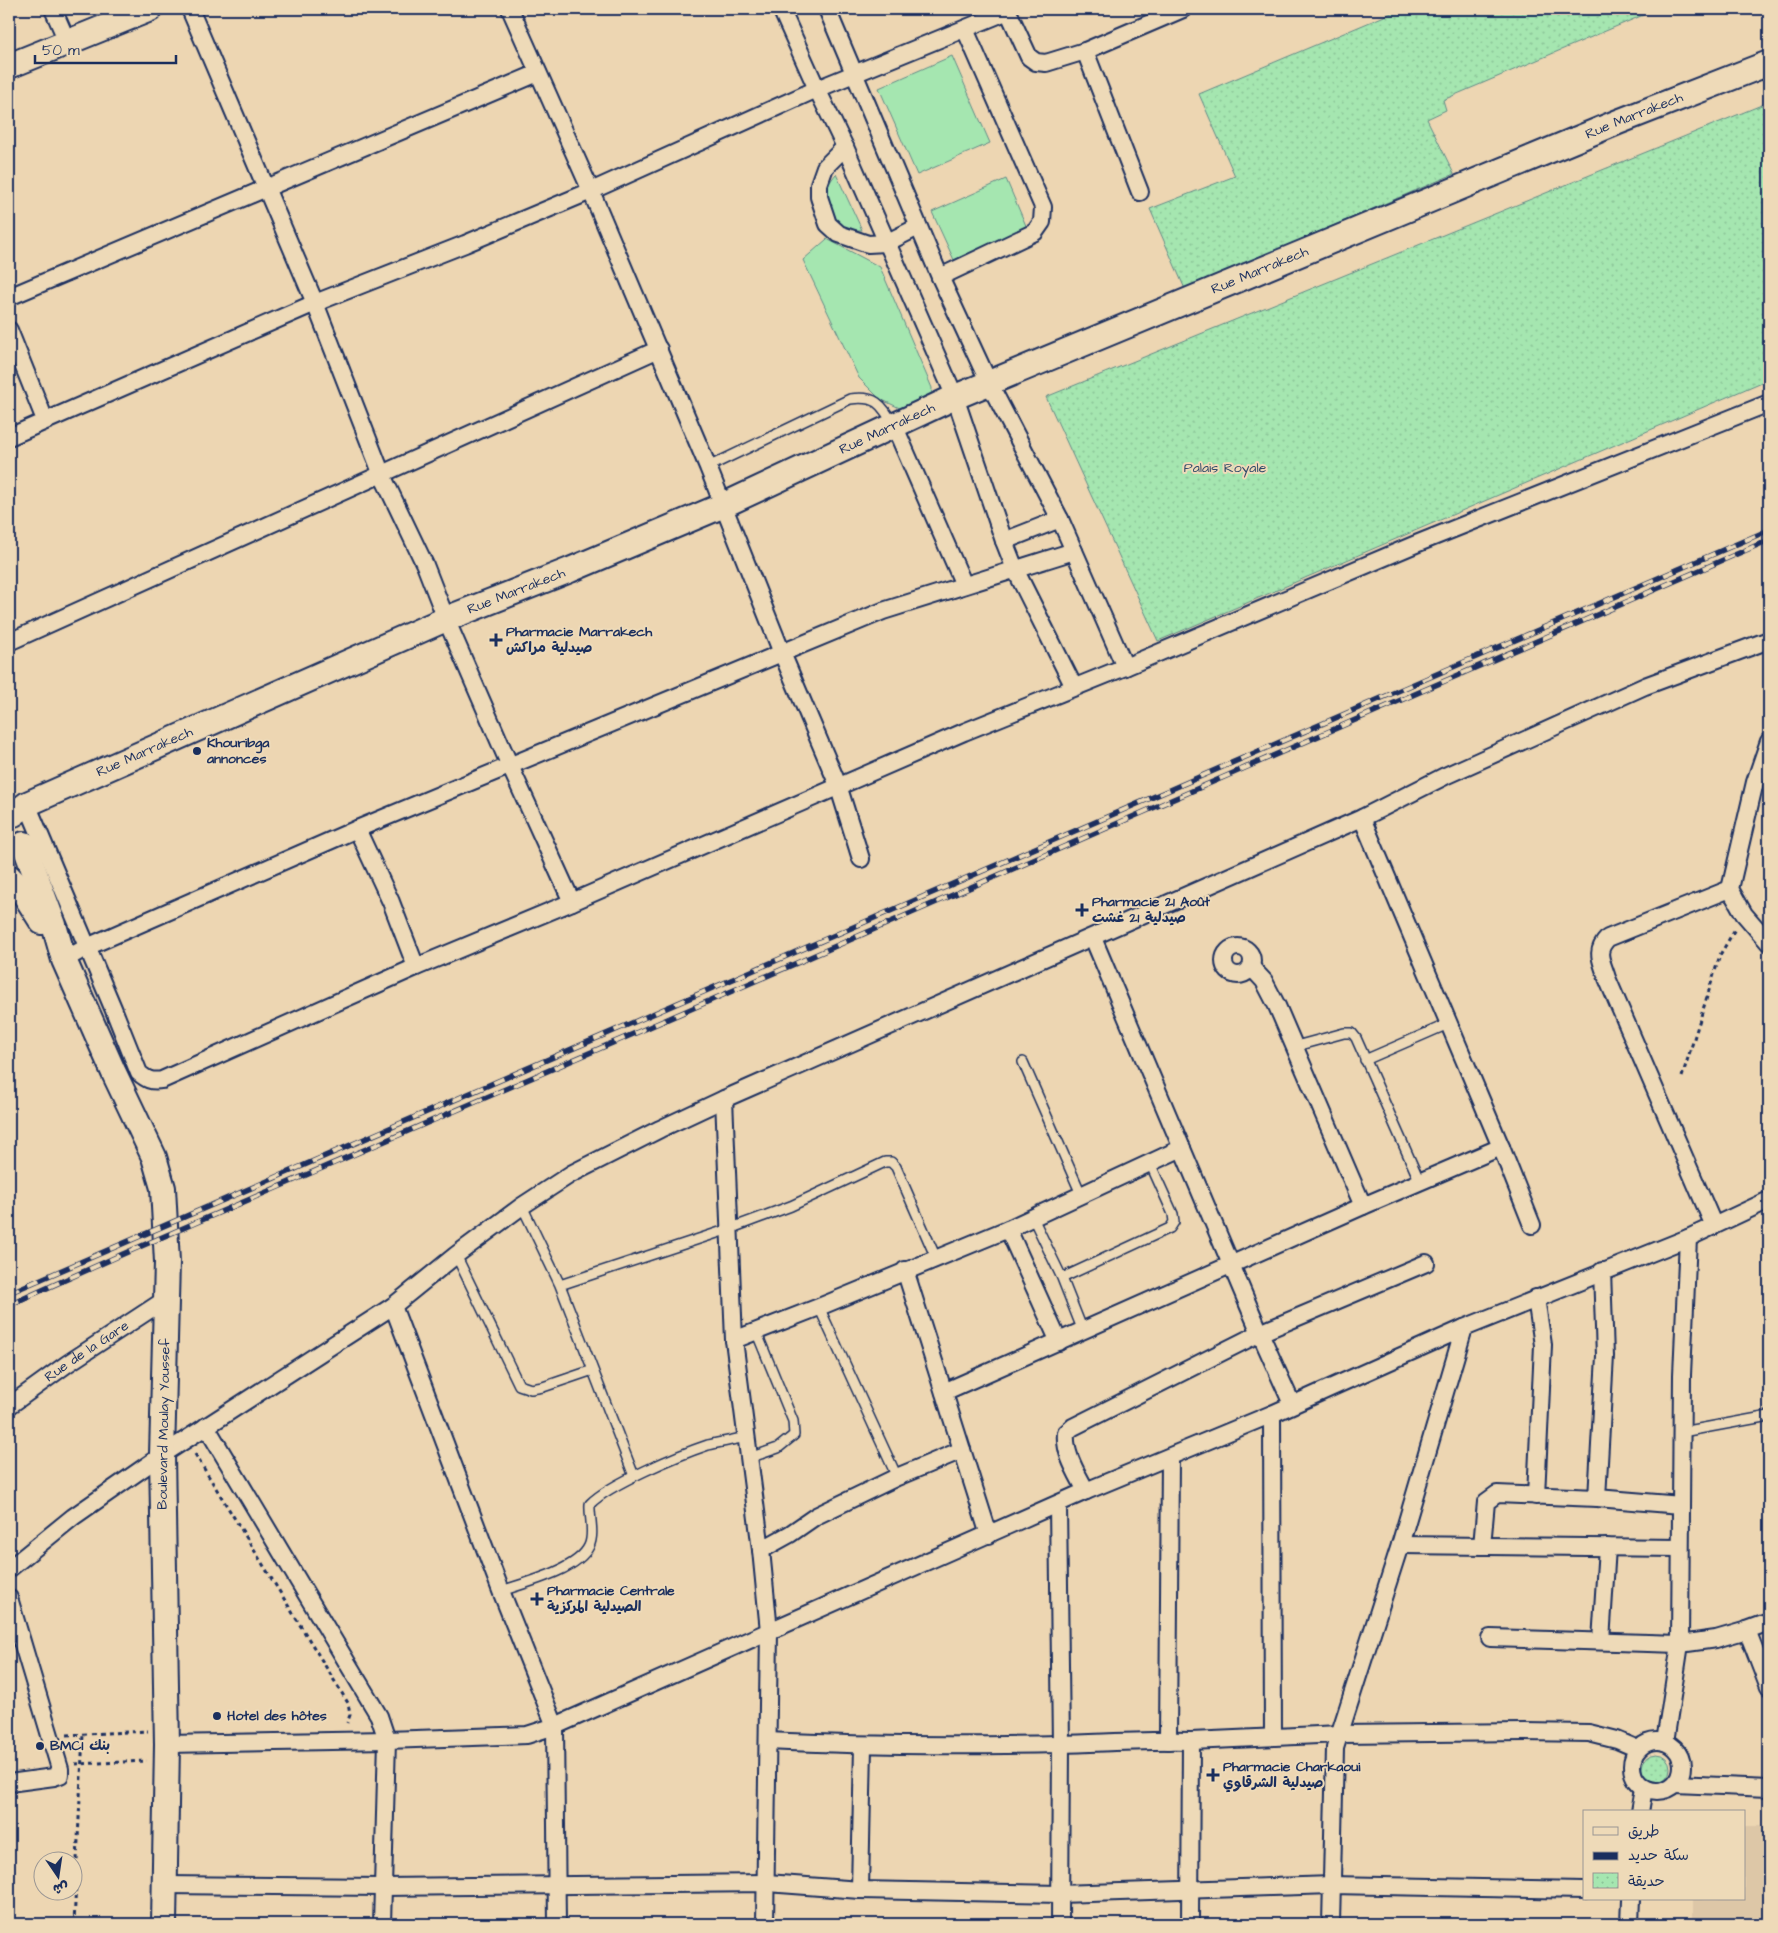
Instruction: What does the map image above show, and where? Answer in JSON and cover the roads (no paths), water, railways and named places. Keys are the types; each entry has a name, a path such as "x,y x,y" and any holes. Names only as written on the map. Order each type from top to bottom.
{"street":[{"path":"53,9 67,41"},
{"path":"9,66 150,9"},
{"path":"190,9 315,303 382,475 425,565 446,619 510,766 572,902"},
{"path":"510,9 591,191 708,466 782,653 838,785 861,860"},
{"path":"781,9 845,147 955,397 1015,569 1074,687"},
{"path":"827,9 940,277 989,383 1060,519 1125,667"},
{"path":"9,437 315,303 465,244 591,191 817,90 1008,10 1029,56 1036,62 1046,63 1085,51 1183,9"},
{"path":"940,277 1035,232 1042,222 1043,207 965,29"},
{"path":"1085,51 1140,192"},
{"name":"Rue Marrakech","path":"16,810 446,619 570,570 724,505 955,397 1618,122 1769,63"},
{"path":"9,297 538,73"},
{"path":"845,147 825,167 820,184 819,197 828,224 839,234 868,244 886,243 918,227"},
{"path":"9,330 45,420"},
{"path":"9,642 659,349"},
{"path":"16,810 87,947 139,1073 147,1080 166,1079 416,967 572,902 838,785 1125,667 1416,544 1769,403"},
{"path":"894,425 964,585"},
{"path":"1004,541 1060,519"},
{"path":"62,953 87,947 358,829 883,611 1074,551"},
{"path":"9,1570 73,1517 162,1455 392,1306 456,1254 522,1206 571,1174 724,1099 1362,818 1445,776 1636,690 1769,640"},
{"path":"1769,741 1762,784 1730,889 1744,914 1769,943"},
{"path":"16,810 25,830 16,852 54,925 62,953"},
{"path":"1362,818 1532,1225"},
{"path":"358,829 416,967"},
{"path":"9,877 23,892 62,953"},
{"path":"1714,1226 1607,978 1600,946 1608,938 1730,889"},
{"path":"1093,938 1260,1333 1292,1404"},
{"name":"Boulevard Moulay Youssef","path":"62,953 114,1073 154,1157 163,1188 167,1262 162,1455 166,1737 164,1924"},
{"path":"1251,967 1264,981 1296,1046 1363,1206"},
{"path":"724,1099 734,1340 761,1550 769,1631 765,1924"},
{"path":"944,1392 1363,1206 1501,1147"},
{"path":"734,1340 1008,1229 1182,1148"},
{"path":"166,1737 387,1740 527,1735 555,1726 1086,1491 1170,1458 1464,1328 1688,1238 1769,1200"},
{"path":"1008,1229 1059,1342"},
{"path":"1665,1742 1680,1644 1682,1432 1688,1238"},
{"path":"1086,1491 1068,1454 1066,1433 1073,1427 1260,1333 1426,1263"},
{"path":"905,1270 989,1535"},
{"path":"1597,1498 1605,1356 1602,1272"},
{"path":"1536,1298 1543,1345 1536,1496"},
{"name":"Rue de la Gare","path":"9,1406 66,1364 166,1299"},
{"path":"392,1306 555,1726 557,1924"},
{"path":"1331,1924 1333,1766 1335,1748 1400,1545 1464,1328"},
{"path":"1272,1414 1273,1737"},
{"path":"206,1426 379,1716 387,1740 382,1924"},
{"path":"761,1550 790,1534 816,1516 897,1477 962,1450"},
{"path":"1168,1741 1170,1458"},
{"path":"1482,1546 1486,1502 1497,1494 1597,1498 1681,1505"},
{"path":"1058,1505 1061,1744 1060,1924"},
{"path":"1400,1545 1680,1548"},
{"path":"1601,1641 1607,1547"},
{"path":"9,1598 60,1764 60,1775 9,1783"},
{"path":"1490,1638 1680,1644 1716,1638 1769,1622"},
{"path":"1747,1630 1768,1683"},
{"path":"768,1741 863,1746 1061,1744 1190,1742 1340,1734 1524,1732 1589,1733 1617,1740 1638,1748"},
{"path":"1655,1740 1665,1742 1676,1748 1682,1760 1682,1773 1675,1784 1666,1790 1655,1791 1644,1788 1636,1780 1632,1769 1633,1758 1638,1748 1646,1743 1655,1740"},
{"path":"1190,1742 1190,1924"},
{"path":"860,1890 863,1746"},
{"path":"1675,1784 1769,1788"},
{"path":"1640,1810 1644,1788"},
{"path":"165,1885 383,1887 767,1883 860,1890 1060,1894 1332,1885 1583,1890"},
{"path":"1630,1900 1630,1924"}],"lane":[{"path":"708,466 850,399 862,397 873,399 883,407 894,425"},
{"path":"1365,1060 1448,1024"},
{"path":"1296,1046 1344,1033 1352,1033 1356,1038 1420,1182"},
{"path":"1023,1062 1081,1194"},
{"path":"560,1285 729,1229 791,1206 885,1162 891,1162 896,1167 936,1258"},
{"path":"1062,1278 1170,1228 1174,1222 1173,1214 1150,1163"},
{"path":"522,1206 560,1285 634,1476"},
{"path":"1032,1218 1062,1278 1084,1331"},
{"path":"456,1254 519,1385 531,1389 543,1387 593,1370"},
{"path":"819,1307 897,1477"},
{"path":"749,1458 778,1448 790,1440 794,1434 793,1421 756,1331"},
{"path":"1682,1432 1769,1416"},
{"path":"501,1591 556,1573 582,1555 589,1546 591,1537 590,1504 597,1496 634,1476 708,1445 746,1437"}],"railway":[{"path":"9,1293 1769,530"},
{"path":"9,1305 1769,540"}],"place":[{"name":"Pharmacie Marrakech صيدلية مراكش","path":"496,640"},
{"name":"Khouribga annonces","path":"197,751"},
{"name":"Pharmacie 21 Août صيدلية 21 غشت","path":"1082,910"},
{"name":"Pharmacie Centrale الصيدلية المركزية","path":"537,1599"},
{"name":"Hotel des hôtes","path":"217,1716"},
{"name":"BMCI بنك","path":"40,1746"},
{"name":"Pharmacie Charkaoui صيدلية الشرقاوي","path":"1213,1775"}],"park label":[{"name":"Palais Royale","path":"1225,468"}]}
